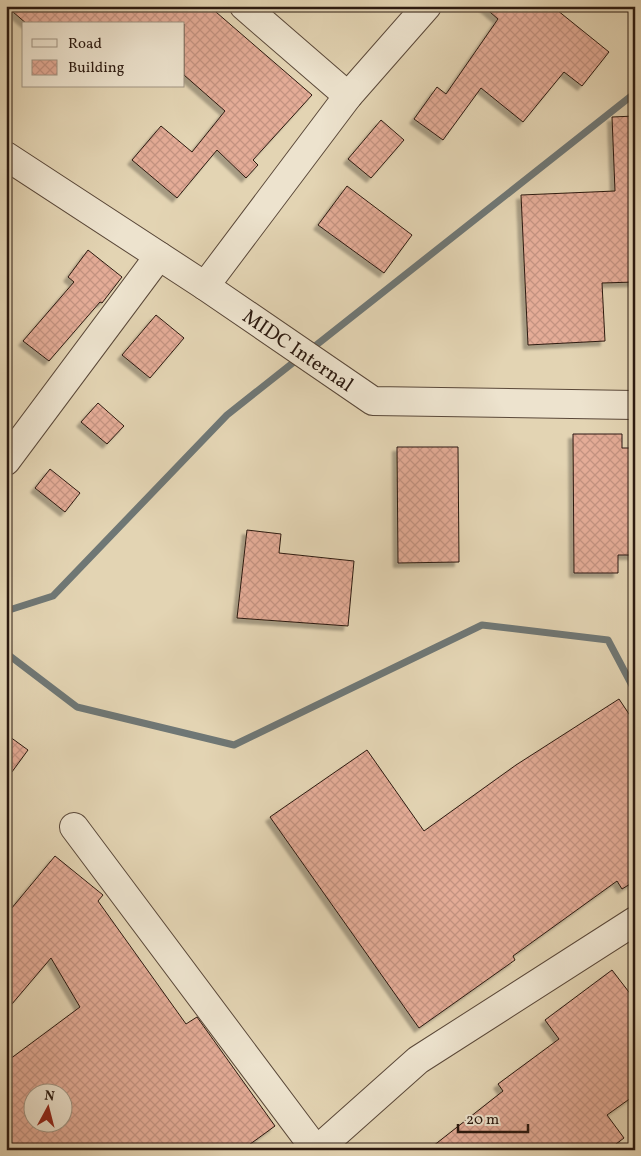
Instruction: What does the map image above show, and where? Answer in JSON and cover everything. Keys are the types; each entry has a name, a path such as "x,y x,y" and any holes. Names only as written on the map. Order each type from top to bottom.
{"street":[{"path":"244,6 348,96"},
{"path":"205,286 348,96 427,6"},
{"name":"MIDC Internal","path":"6,156 205,286 373,401 635,406"},
{"path":"6,461 159,256"},
{"path":"74,827 317,1150 418,1060 635,921"}],"building":[{"path":"6,6 209,6 312,95 253,160 258,165 246,178 217,150 177,198 132,160 161,126 192,152 225,111 185,76 185,22 25,22"},
{"path":"483,6 552,6 609,52 582,86 564,72 523,122 481,88 443,140 414,119 437,87 446,94 498,19"},
{"path":"635,116 635,282 602,283 605,341 528,345 521,195 615,191 612,117"},
{"path":"381,120 404,140 371,178 348,159"},
{"path":"347,186 412,235 384,273 318,225"},
{"path":"88,250 122,277 102,303 100,302 49,361 23,341 74,282 68,277"},
{"path":"156,315 184,338 150,378 122,355"},
{"path":"98,403 124,426 107,444 81,422"},
{"path":"573,434 622,434 622,448 635,448 635,555 618,555 618,573 574,573"},
{"path":"397,447 458,447 459,562 398,563"},
{"path":"50,469 80,493 65,512 35,488"},
{"path":"247,530 281,534 279,553 354,561 348,626 237,618"},
{"path":"619,699 635,723 635,881 622,889 617,881 513,956 515,960 419,1028 270,817 367,750 424,831 516,765"},
{"path":"6,734 28,750 6,780"},
{"path":"55,856 103,895 98,901 186,1024 197,1017 275,1126 242,1150 6,1150 6,1062 80,1007 51,958 6,1011 6,915"},
{"path":"612,970 635,1000 635,1095 607,1115 624,1138 608,1150 428,1150 503,1091 498,1084 559,1039 545,1020"}],"waterway":[{"path":"310,350 635,93"},
{"path":"6,611 53,596 227,415 299,358"},
{"path":"6,653 77,707 234,745 482,625 608,640 635,691"}]}
